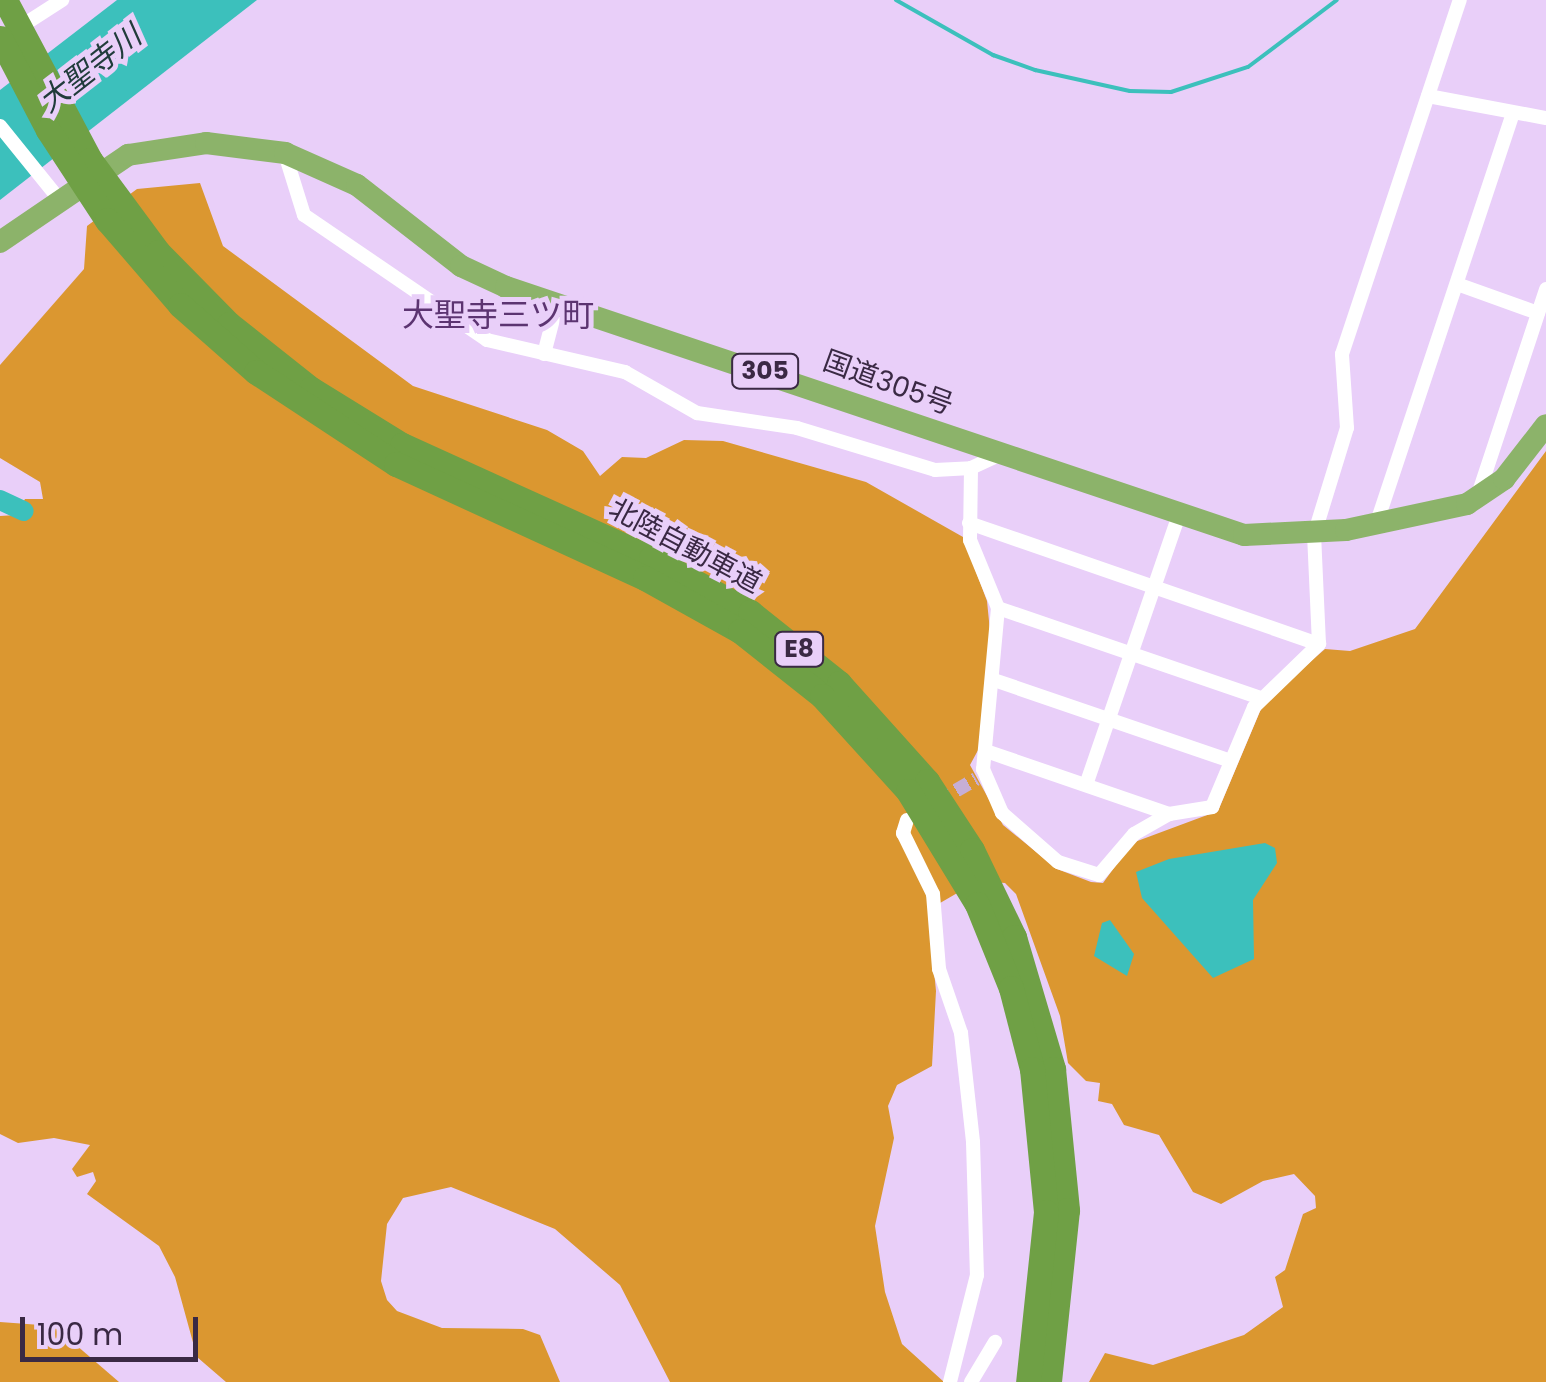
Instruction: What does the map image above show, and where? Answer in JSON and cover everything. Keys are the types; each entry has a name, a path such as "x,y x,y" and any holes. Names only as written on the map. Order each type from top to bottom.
{"highway":[{"name":"北陸自動車道","path":"5,0 52,98 115,214 192,289 312,389 402,445 651,558 750,612 838,683 927,781 972,850 1014,937 1053,1069 1067,1210 1048,1382"},
{"name":"北陸自動車道","path":"0,38 40,117 192,316 301,406 396,464 645,578 725,622 822,696 908,790 977,904 1011,988 1032,1070 1046,1212 1028,1382"},
{"name":"国道305号","path":"0,242 56,194 128,156 206,143 285,153 357,185 472,272 1229,533 1314,534 1446,511 1477,498 1504,479 1546,425"}],"street":[{"path":"0,48 30,8 62,0"},
{"path":"1319,644 1314,534 1347,428 1344,346 1460,0"},
{"path":"1428,96 1546,118"},
{"path":"1376,524 1513,114"},
{"path":"0,126 56,194"},
{"path":"285,153 304,215 336,241 487,340 624,372 707,416 796,428 935,470 971,468 999,455"},
{"path":"1457,284 1538,313"},
{"path":"1477,498 1546,290"},
{"path":"544,354 557,304"},
{"path":"971,468 969,524 998,608 994,680 981,777 1002,813 1058,862 1091,874 1107,866 1121,842 1170,814 1212,808 1260,698 1319,644"},
{"path":"1087,782 1178,516"},
{"path":"969,524 1319,644"},
{"path":"998,608 1260,698"},
{"path":"994,680 1230,760"},
{"path":"986,751 1087,782 1170,814"},
{"path":"906,820 902,830 933,894 939,969 961,1033 972,1128 977,1275 950,1382"},
{"path":"971,1382 995,1342"}],"shaded area":[{"path":"200,183 223,246 413,386 547,430 583,451 600,476 622,457 646,458 684,440 723,441 866,482 963,537 987,601 992,651 983,741 970,765 1003,825 1057,869 1091,882 1103,883 1132,843 1218,811 1264,702 1325,649 1350,651 1415,629 1546,451 1546,1382 1089,1382 1105,1353 1153,1365 1244,1335 1283,1307 1275,1277 1285,1270 1303,1214 1316,1208 1315,1196 1294,1174 1263,1181 1221,1204 1193,1192 1159,1135 1124,1125 1112,1104 1098,1101 1100,1083 1086,1081 1068,1063 1060,1016 1016,894 1005,883 978,881 928,910 936,991 932,1066 897,1085 888,1106 894,1138 875,1226 885,1292 902,1344 944,1382 670,1382 620,1285 555,1229 451,1187 403,1198 387,1224 381,1281 387,1300 397,1311 442,1328 523,1329 540,1335 560,1382 226,1382 197,1357 175,1277 159,1246 87,1194 96,1181 93,1172 77,1177 72,1169 90,1145 54,1138 18,1143 0,1134 0,516 16,515 25,499 43,499 40,482 0,458 0,365 84,269 87,226 137,189"},
{"path":"0,1322 54,1326 119,1382 0,1382"}],"water":[{"name":"大聖寺川","path":"117,0 257,0 0,200 0,90"},
{"path":"1265,843 1275,848 1277,863 1253,900 1254,959 1213,978 1142,898 1136,872 1169,859"},
{"path":"1110,920 1134,954 1127,976 1094,956 1102,923"}],"waterway":[{"path":"896,0 993,55 1035,70 1130,91 1171,92 1248,67 1337,0"},
{"path":"0,500 24,511"}],"tunnel":[{"path":"938,801 976,779"}],"district":[{"name":"大聖寺三ツ町","path":"498,315"}]}
